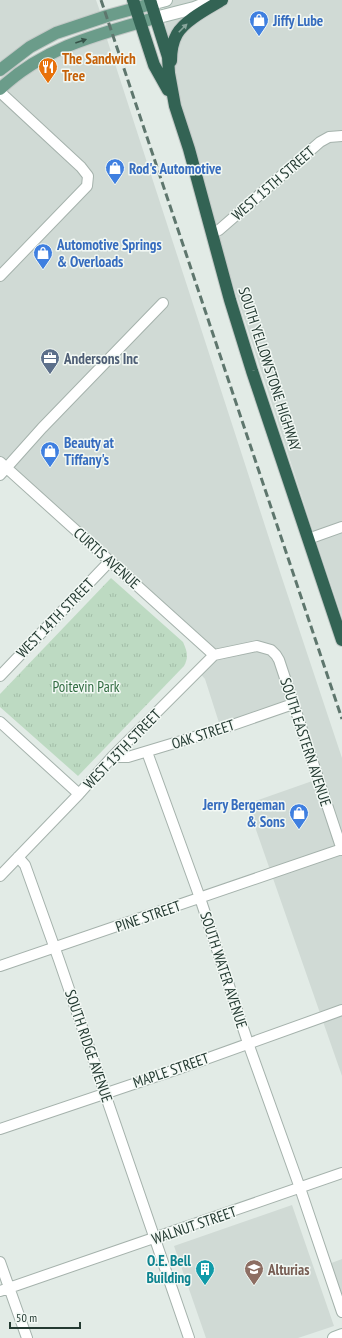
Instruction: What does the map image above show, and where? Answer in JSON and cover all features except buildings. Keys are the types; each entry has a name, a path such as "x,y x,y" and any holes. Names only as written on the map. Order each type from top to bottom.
{"highway":[{"path":"175,106 171,81 171,58 173,45 177,34 186,25 222,0"},
{"name":"SOUTH YELLOWSTONE HIGHWAY","path":"150,2 168,57 169,73 175,106 189,149 211,233 252,371 342,640"},
{"name":"SOUTH YELLOWSTONE HIGHWAY","path":"134,4 154,65 175,106"}],"main road":[{"path":"0,70 33,45 51,35 134,4 166,0"},
{"path":"0,91 12,77 30,64 64,47 140,22 194,8 216,0"},
{"path":"0,82 3,77 24,58 33,45"},
{"path":"334,1338 342,1335"}],"street":[{"path":"0,91 81,167 88,176 87,186 0,276"},
{"name":"WEST 15TH STREET","path":"211,233 219,230 320,142 329,137 339,136"},
{"path":"2,468 163,302"},
{"name":"CURTIS AVENUE","path":"2,468 110,561 214,655"},
{"path":"308,540 342,527"},
{"name":"WEST 14TH STREET","path":"0,676 110,561"},
{"name":"SOUTH EASTERN AVENUE","path":"214,655 257,646 265,648 276,654 342,850"},
{"name":"WEST 13TH STREET","path":"0,876 79,794 112,757 214,655"},
{"name":"OAK STREET","path":"112,757 128,757 146,752 221,729 293,704"},
{"path":"0,722 79,794"},
{"name":"SOUTH WATER AVENUE","path":"146,752 200,898 248,1043 300,1188 342,1312"},
{"name":"PINE STREET","path":"0,966 342,850"},
{"name":"SOUTH RIDGE AVENUE","path":"18,857 25,865 55,948 189,1338"},
{"name":"MAPLE STREET","path":"0,1129 178,1069 342,1010"},
{"name":"WALNUT STREET","path":"4,1290 342,1173"},
{"path":"0,1262 4,1290 27,1338"}],"shaded area":[{"path":"0,0 96,0 102,17 51,35 0,74"},
{"path":"161,0 342,0 342,617 175,106 164,8"},
{"path":"105,33 342,758 342,1076 247,804 318,779 293,705 221,729 205,679 198,671 214,655 0,462 0,78 29,61"},
{"name":"Alturias","path":"292,1205 334,1326 298,1338 206,1338 174,1246"},
{"path":"342,1259 342,1312 326,1265"}],"green space":[{"name":"Poitevin Park","path":"111,578 183,642 187,660 184,666 78,776 0,707 0,694"}],"railway":[{"path":"101,0 342,719"}],"place":[{"name":"Jiffy Lube","path":"259,37"},
{"name":"The Sandwich Tree","path":"48,84"},
{"name":"Rod's Automotive","path":"115,185"},
{"name":"Automotive Springs & Overloads","path":"43,270"},
{"name":"Andersons Inc","path":"50,375"},
{"name":"Beauty at Tiffany's","path":"50,468"},
{"name":"Jerry Bergeman & Sons","path":"299,830"},
{"name":"O.E. Bell Building","path":"205,1286"},
{"name":"Alturias","path":"254,1286"}]}
